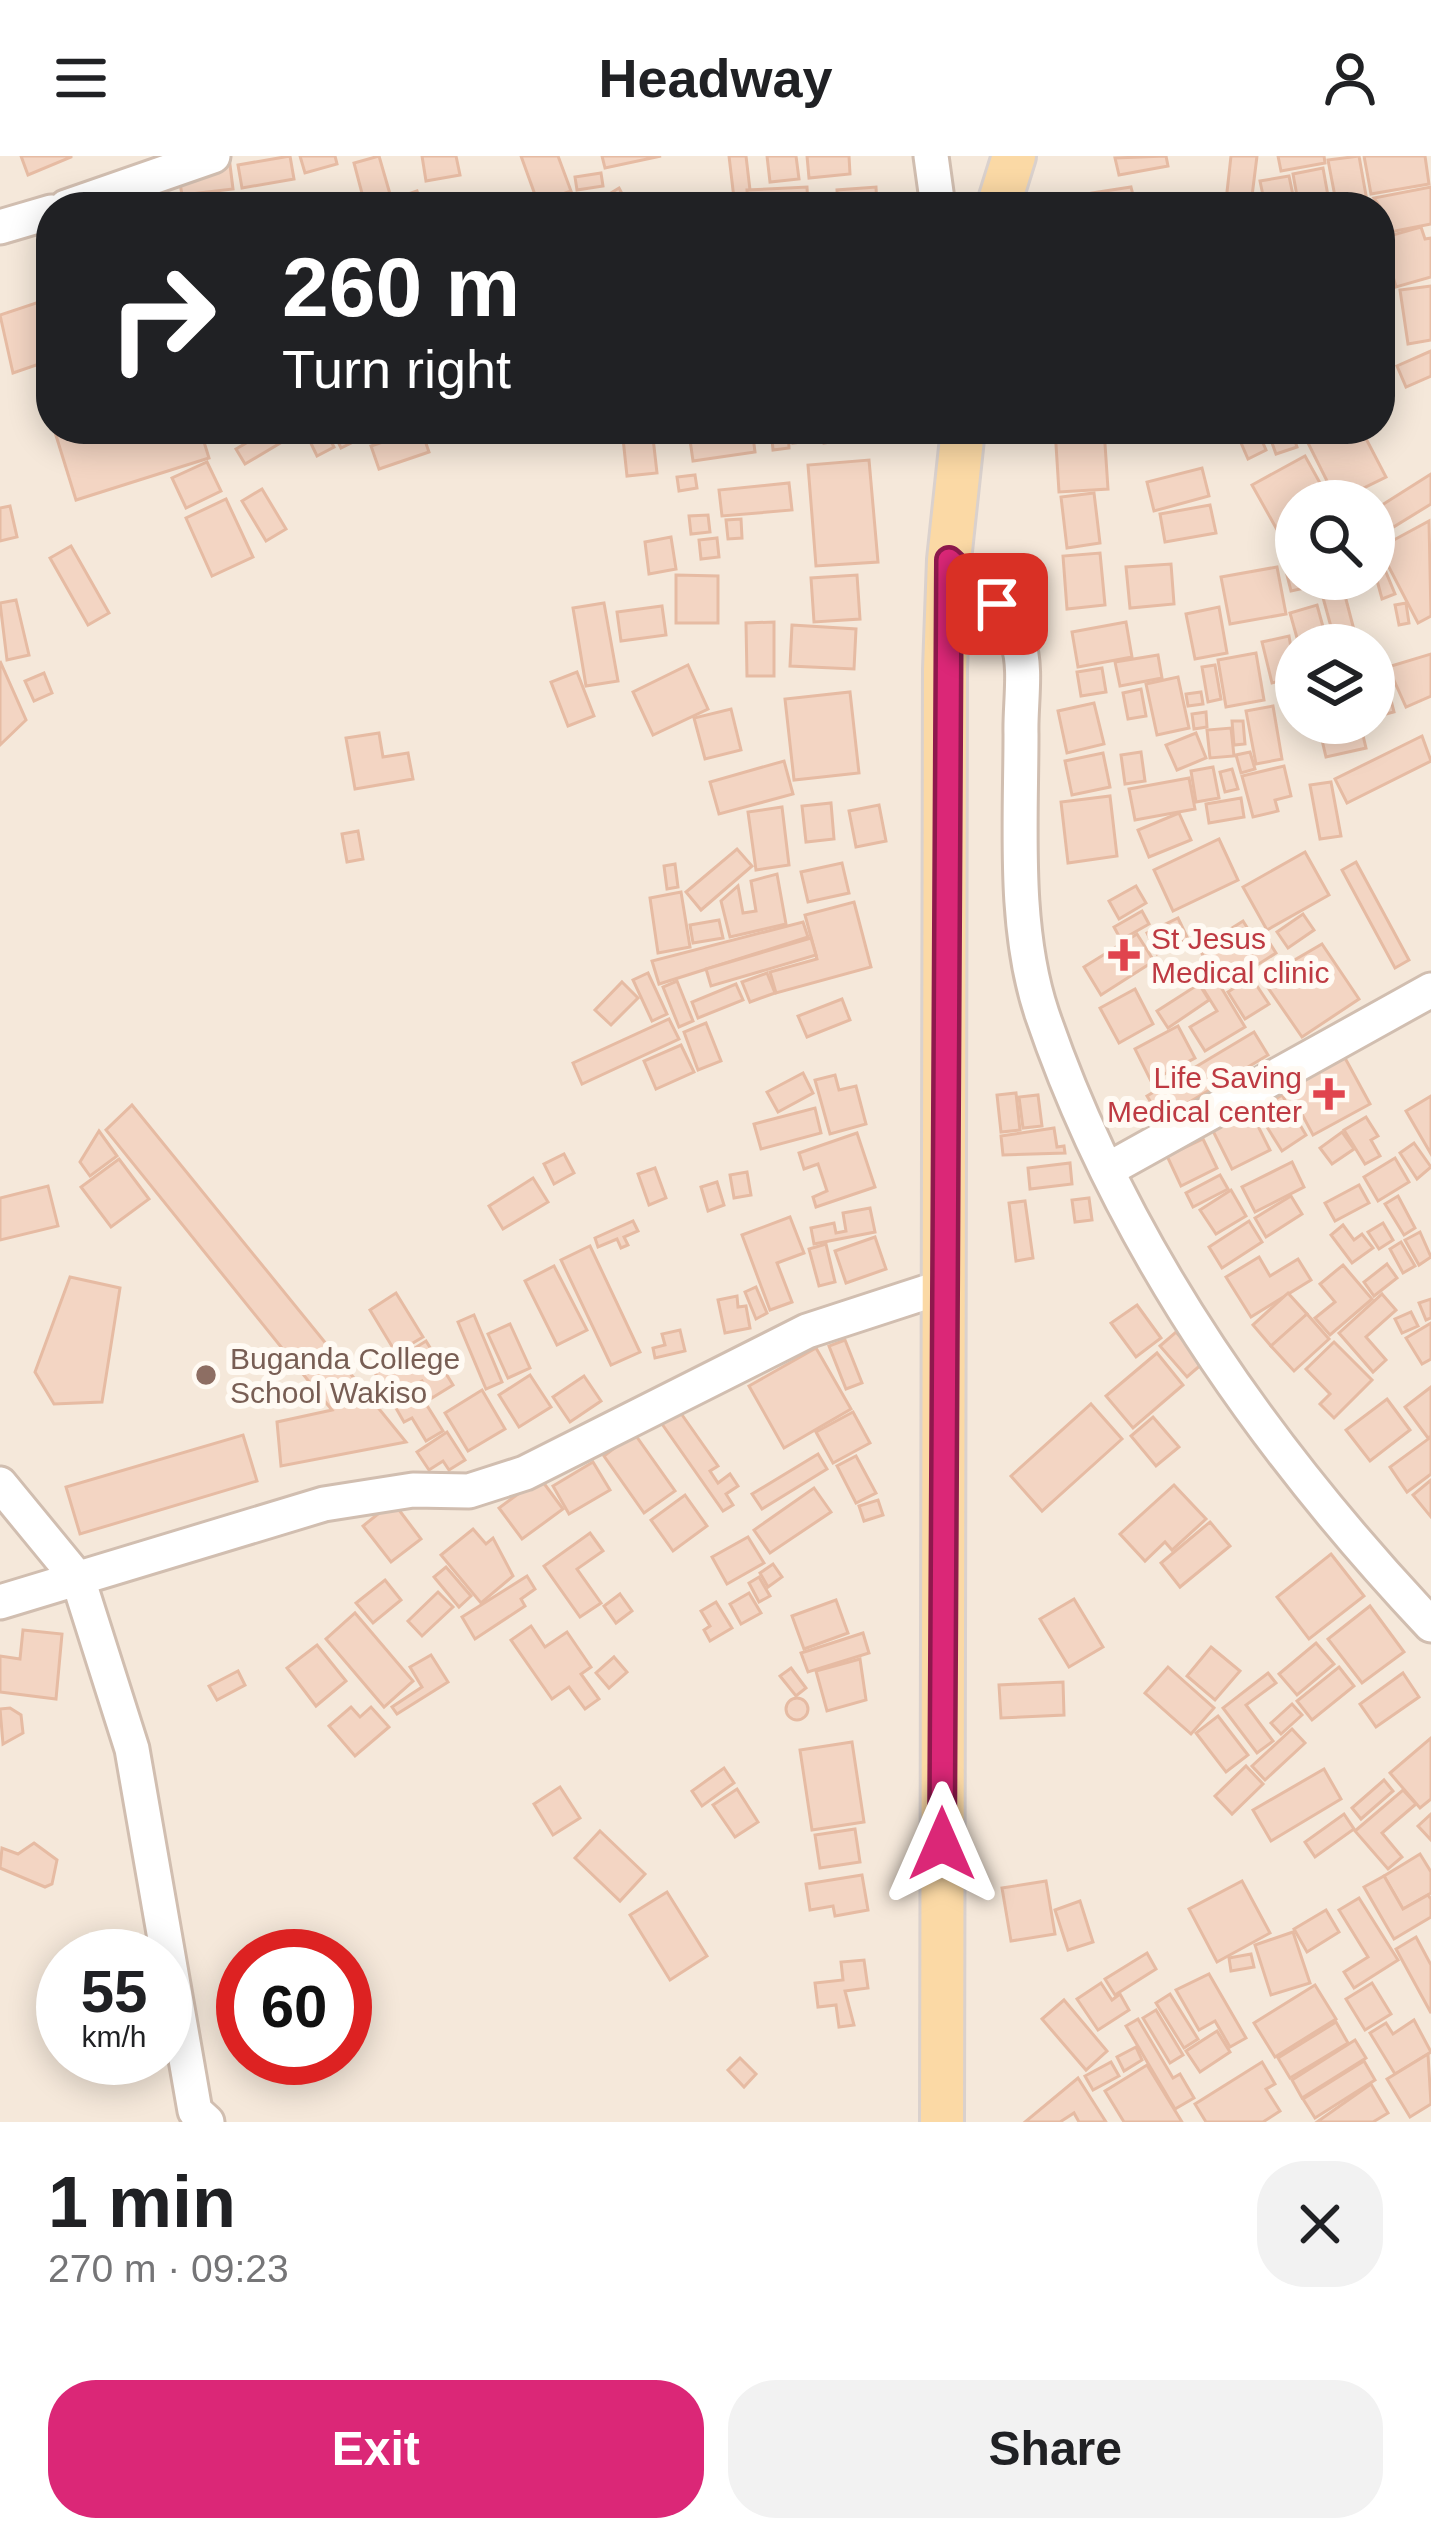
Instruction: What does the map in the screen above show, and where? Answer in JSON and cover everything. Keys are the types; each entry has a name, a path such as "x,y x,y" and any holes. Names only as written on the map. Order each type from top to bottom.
{"main road":[{"path":"1003,192 1014,156"},
{"path":"942,2122 942,1288 949,560 961,444"}],"street":[{"path":"109,192 213,156"},
{"path":"931,156 936,192"},
{"path":"0,227 36,216"},
{"path":"949,560 997,604 1020,647 1022,869 1041,1012 1108,1169 1218,1368 1268,1436 1426,1611"},
{"path":"1108,1169 1431,990"},
{"path":"0,1602 324,1504 413,1490 469,1491 525,1473 807,1331 942,1288"},
{"path":"0,1484 78,1579 132,1749 195,2111 207,2122"}],"shaded area":[{"path":"0,156 1431,156 1431,2122 0,2122"}],"building":[{"path":"21,156 71,156 71,157 28,175"},
{"path":"290,156 294,179 242,188 238,165"},
{"path":"300,156 335,156 337,164 305,173"},
{"path":"379,156 389,192 362,192 354,163"},
{"path":"422,156 456,156 460,175 426,181"},
{"path":"521,156 558,156 571,191 534,192"},
{"path":"602,156 661,156 605,168"},
{"path":"729,156 746,156 750,192 733,192"},
{"path":"767,156 796,156 799,179 770,182"},
{"path":"807,156 849,156 850,174 809,178"},
{"path":"1166,156 1168,166 1119,175 1115,158"},
{"path":"1231,156 1257,156 1252,192 1227,192"},
{"path":"1278,156 1324,156 1325,163 1281,171"},
{"path":"1359,156 1365,192 1334,192 1328,160"},
{"path":"1364,156 1425,156 1429,184 1371,192"},
{"path":"229,157 233,189 182,192 179,177 210,160"},
{"path":"1323,168 1327,192 1296,192 1293,174"},
{"path":"601,173 603,186 577,190 575,177"},
{"path":"1289,176 1292,192 1262,192 1260,181"},
{"path":"807,187 807,192 747,192"},
{"path":"876,187 876,192 837,192"},
{"path":"1431,187 1431,224 1395,231 1395,194"},
{"path":"1421,227 1425,239 1431,238 1431,277 1396,287 1395,234"},
{"path":"1431,286 1431,340 1408,344 1400,290"},
{"path":"36,303 36,365 13,373 0,315"},
{"path":"1431,351 1431,376 1406,387 1397,366"},
{"path":"59,444 205,444 209,458 76,500"},
{"path":"244,444 279,444 245,464 236,449"},
{"path":"311,444 332,444 334,447 317,456"},
{"path":"426,444 429,452 379,469 371,446"},
{"path":"624,444 654,444 657,473 627,476"},
{"path":"691,444 754,444 755,452 693,461"},
{"path":"1056,444 1105,444 1108,489 1059,492"},
{"path":"1242,444 1263,444 1266,450 1248,459"},
{"path":"1272,444 1296,444 1297,447 1276,454"},
{"path":"1308,444 1369,444 1386,477 1326,480"},
{"path":"1305,456 1318,480 1275,480 1275,526 1252,485"},
{"path":"869,460 878,562 816,566 808,465"},
{"path":"207,462 221,491 186,508 172,478"},
{"path":"1202,468 1209,496 1154,511 1147,482"},
{"path":"1431,474 1431,504 1395,526 1395,497"},
{"path":"695,475 697,488 679,491 677,477"},
{"path":"789,483 792,510 722,516 719,490"},
{"path":"262,489 286,529 266,541 242,501"},
{"path":"1094,493 1100,543 1067,548 1061,497"},
{"path":"226,499 253,557 212,576 186,518"},
{"path":"1210,505 1216,533 1165,542 1160,514"},
{"path":"10,506 17,537 0,541 0,508"},
{"path":"708,515 710,532 691,534 689,516"},
{"path":"741,519 742,538 728,539 726,520"},
{"path":"1429,521 1431,616 1418,623 1395,579 1395,539"},
{"path":"671,537 676,569 649,574 645,542"},
{"path":"717,538 719,557 701,559 699,540"},
{"path":"71,546 109,613 88,625 50,558"},
{"path":"1100,553 1105,605 1067,609 1063,556"},
{"path":"1171,564 1174,604 1130,608 1126,567"},
{"path":"1275,567 1275,600 1283,600 1286,614 1230,624 1221,577"},
{"path":"676,575 718,576 718,623 676,623"},
{"path":"857,575 860,619 814,622 811,578"},
{"path":"16,600 29,655 7,660 0,603"},
{"path":"1324,600 1346,600 1352,624 1330,624"},
{"path":"604,603 618,681 586,686 573,608"},
{"path":"1406,603 1409,623 1399,625 1395,605"},
{"path":"1317,605 1322,624 1293,624 1290,613"},
{"path":"662,606 666,635 621,641 617,612"},
{"path":"1219,607 1227,653 1195,659 1186,614"},
{"path":"774,622 774,676 747,676 746,623"},
{"path":"1126,622 1132,657 1078,667 1072,632"},
{"path":"792,625 856,629 854,669 790,666"},
{"path":"1275,639 1275,682 1272,683 1262,642"},
{"path":"1256,653 1264,700 1226,707 1218,660"},
{"path":"1431,654 1431,696 1406,707 1395,683 1395,665"},
{"path":"1158,655 1162,678 1120,686 1115,662"},
{"path":"0,661 26,720 0,745"},
{"path":"688,665 708,709 653,735 633,692"},
{"path":"1215,665 1221,699 1208,702 1202,667"},
{"path":"1102,668 1106,692 1081,696 1077,672"},
{"path":"577,672 594,716 568,726 551,682"},
{"path":"44,673 52,693 34,701 25,681"},
{"path":"1178,677 1189,728 1157,735 1146,684"},
{"path":"1141,689 1146,716 1128,719 1123,693"},
{"path":"850,692 859,773 794,780 785,699"},
{"path":"1201,692 1203,704 1188,706 1186,694"},
{"path":"1094,703 1104,744 1067,753 1058,711"},
{"path":"1273,706 1275,744 1279,744 1282,759 1256,764 1246,711"},
{"path":"731,709 741,750 705,759 694,718"},
{"path":"1206,712 1207,727 1194,729 1192,714"},
{"path":"1232,721 1243,721 1245,744 1234,745"},
{"path":"1231,728 1234,756 1210,758 1207,730"},
{"path":"379,733 383,757 408,753 413,779 355,789 346,738"},
{"path":"1196,733 1206,758 1177,770 1166,745"},
{"path":"1422,736 1431,761 1347,803 1335,779"},
{"path":"1323,744 1365,744 1366,748 1326,757"},
{"path":"1141,752 1145,781 1125,784 1121,755"},
{"path":"1250,752 1255,769 1241,773 1236,755"},
{"path":"1103,753 1110,787 1072,795 1065,761"},
{"path":"784,761 793,794 719,814 710,782"},
{"path":"1284,766 1291,796 1275,800 1278,811 1253,817 1242,776"},
{"path":"1213,767 1219,798 1196,802 1191,771"},
{"path":"1232,769 1238,789 1225,792 1220,772"},
{"path":"1189,778 1195,809 1135,820 1129,789"},
{"path":"1331,782 1341,836 1320,839 1310,785"},
{"path":"1110,796 1117,856 1068,863 1061,802"},
{"path":"1241,798 1244,817 1209,823 1206,804"},
{"path":"831,803 834,839 806,842 802,806"},
{"path":"879,805 886,841 856,847 849,811"},
{"path":"782,807 789,865 756,870 748,812"},
{"path":"1179,813 1191,840 1149,857 1138,830"},
{"path":"358,831 363,859 347,862 342,834"},
{"path":"1219,839 1238,880 1173,911 1154,870"},
{"path":"737,849 752,866 701,910 686,892"},
{"path":"1305,852 1329,895 1267,930 1243,887"},
{"path":"1356,862 1409,960 1395,968 1342,870"},
{"path":"842,863 849,893 808,902 801,872"},
{"path":"675,864 678,887 667,889 664,866"},
{"path":"777,874 786,924 730,937 721,901 738,886 743,913 756,911 751,881"},
{"path":"1136,886 1146,903 1119,919 1109,901"},
{"path":"681,892 690,947 658,953 650,898"},
{"path":"854,902 871,967 776,993 770,972 817,959 805,915"},
{"path":"1142,911 1149,924 1121,940 1114,927"},
{"path":"1303,914 1314,930 1288,948 1277,932"},
{"path":"1178,918 1188,939 1157,954 1147,933"},
{"path":"719,920 723,938 693,943 690,925"},
{"path":"1243,921 1260,948 1269,942 1276,953 1223,987 1199,949"},
{"path":"803,922 808,937 659,984 652,961"},
{"path":"1137,934 1154,961 1101,995 1084,967"},
{"path":"811,938 816,955 711,986 706,969"},
{"path":"1322,944 1359,999 1302,1037 1262,979"},
{"path":"648,973 667,1014 652,1021 633,980"},
{"path":"767,973 775,993 750,1002 742,982"},
{"path":"1251,977 1269,1004 1245,1019 1228,992"},
{"path":"1216,979 1245,1027 1205,1051 1190,1027 1217,1011 1202,987"},
{"path":"677,981 693,1021 679,1027 663,987"},
{"path":"622,982 638,998 611,1025 595,1010"},
{"path":"736,984 743,1000 698,1018 692,1002"},
{"path":"1199,984 1209,1000 1168,1028 1157,1011"},
{"path":"1135,989 1153,1024 1119,1043 1100,1008"},
{"path":"842,999 850,1020 807,1037 798,1016"},
{"path":"669,1019 679,1039 582,1084 573,1063"},
{"path":"706,1023 721,1061 698,1070 684,1032"},
{"path":"1178,1026 1195,1058 1151,1081 1135,1049"},
{"path":"1254,1032 1268,1055 1161,1119 1147,1096"},
{"path":"681,1045 694,1072 656,1089 644,1061"},
{"path":"1345,1058 1370,1104 1313,1135 1288,1088"},
{"path":"803,1073 813,1093 778,1112 767,1092"},
{"path":"835,1075 839,1090 856,1086 866,1124 830,1134 815,1080"},
{"path":"1016,1093 1020,1130 1001,1132 997,1095"},
{"path":"1038,1095 1042,1126 1023,1128 1019,1097"},
{"path":"1282,1095 1306,1135 1282,1151 1257,1111"},
{"path":"1431,1096 1431,1154 1406,1111"},
{"path":"132,1105 406,1442 281,1466 277,1422 332,1410 106,1130"},
{"path":"815,1108 821,1133 761,1149 754,1124"},
{"path":"1249,1108 1270,1150 1232,1169 1211,1127"},
{"path":"1366,1117 1378,1136 1371,1140 1380,1156 1365,1164 1344,1130"},
{"path":"1054,1128 1057,1147 1064,1146 1065,1153 1003,1155 1001,1136"},
{"path":"99,1131 117,1156 90,1176 80,1162"},
{"path":"1342,1132 1354,1149 1332,1164 1320,1148"},
{"path":"857,1133 875,1187 816,1207 813,1197 827,1191 818,1164 804,1169 799,1153"},
{"path":"1203,1139 1217,1168 1181,1186 1167,1156"},
{"path":"1414,1143 1431,1167 1417,1179 1400,1153"},
{"path":"564,1154 574,1173 554,1184 544,1164"},
{"path":"1395,1158 1409,1182 1378,1201 1364,1177"},
{"path":"119,1159 149,1199 111,1227 81,1187"},
{"path":"1292,1162 1304,1187 1255,1212 1242,1187"},
{"path":"1070,1163 1072,1184 1030,1189 1028,1168"},
{"path":"655,1168 666,1198 649,1205 638,1174"},
{"path":"747,1172 751,1195 734,1198 730,1175"},
{"path":"1220,1175 1228,1189 1193,1207 1186,1193"},
{"path":"533,1178 548,1202 503,1229 489,1206"},
{"path":"717,1182 724,1205 708,1211 701,1187"},
{"path":"1359,1185 1369,1203 1335,1221 1325,1203"},
{"path":"48,1186 58,1226 0,1240 0,1198"},
{"path":"1231,1190 1246,1216 1216,1234 1200,1210"},
{"path":"1291,1196 1302,1214 1266,1237 1255,1218"},
{"path":"1398,1196 1415,1228 1404,1235 1385,1204"},
{"path":"1089,1198 1092,1220 1075,1222 1072,1200"},
{"path":"1025,1201 1033,1258 1016,1261 1009,1203"},
{"path":"870,1208 875,1232 814,1244 811,1228 834,1223 836,1233 846,1231 843,1213"},
{"path":"790,1217 804,1253 777,1263 792,1302 770,1310 742,1235"},
{"path":"633,1221 638,1231 624,1237 628,1245 621,1248 617,1239 598,1247 595,1238"},
{"path":"1249,1221 1262,1242 1222,1268 1209,1247"},
{"path":"1383,1223 1393,1240 1379,1249 1368,1232"},
{"path":"1343,1225 1354,1240 1362,1234 1373,1248 1352,1263 1331,1235"},
{"path":"1420,1232 1431,1257 1419,1265 1405,1240"},
{"path":"875,1237 886,1269 846,1283 835,1251"},
{"path":"1401,1242 1415,1266 1403,1273 1390,1249"},
{"path":"826,1244 835,1282 819,1286 809,1249"},
{"path":"590,1246 640,1352 611,1365 561,1260"},
{"path":"1259,1257 1270,1276 1298,1259 1311,1280 1251,1317 1226,1277"},
{"path":"1387,1264 1397,1278 1374,1296 1364,1282"},
{"path":"1343,1265 1372,1299 1330,1335 1315,1318 1335,1302 1320,1284"},
{"path":"554,1266 587,1330 557,1345 525,1281"},
{"path":"70,1277 120,1288 102,1402 54,1404 35,1372"},
{"path":"756,1287 767,1313 756,1319 745,1292"},
{"path":"396,1293 423,1337 396,1353 370,1310"},
{"path":"1288,1293 1307,1314 1271,1346 1253,1325"},
{"path":"1382,1294 1396,1310 1366,1337 1386,1360 1373,1372 1339,1333"},
{"path":"737,1296 738,1307 746,1306 750,1328 725,1333 718,1300"},
{"path":"1431,1299 1431,1318 1426,1320 1419,1303"},
{"path":"1137,1305 1161,1338 1136,1357 1111,1323"},
{"path":"1411,1312 1418,1326 1402,1333 1395,1319"},
{"path":"1307,1314 1329,1339 1294,1371 1271,1346"},
{"path":"474,1315 502,1382 486,1389 458,1322"},
{"path":"1431,1323 1431,1359 1422,1364 1406,1338"},
{"path":"510,1324 530,1368 508,1378 488,1334"},
{"path":"680,1330 685,1351 655,1358 653,1348 665,1345 662,1334"},
{"path":"1176,1332 1203,1363 1187,1377 1160,1346"},
{"path":"845,1340 862,1383 846,1389 829,1346"},
{"path":"426,1341 453,1385 432,1398 422,1381 389,1400 375,1373"},
{"path":"1334,1342 1372,1380 1334,1418 1320,1404 1330,1394 1306,1369"},
{"path":"816,1348 851,1409 784,1448 749,1386"},
{"path":"1157,1353 1183,1385 1133,1428 1106,1396"},
{"path":"530,1375 551,1407 519,1427 499,1395"},
{"path":"584,1376 601,1401 570,1422 553,1397"},
{"path":"1431,1387 1431,1436 1428,1438 1405,1407"},
{"path":"416,1388 443,1431 426,1441 412,1418 404,1422 393,1403"},
{"path":"482,1390 505,1429 468,1451 445,1413"},
{"path":"1387,1399 1410,1430 1370,1461 1346,1430"},
{"path":"1091,1404 1122,1439 1042,1511 1011,1476"},
{"path":"680,1412 718,1466 710,1471 718,1483 730,1474 738,1486 726,1494 733,1505 723,1511 662,1424"},
{"path":"853,1412 870,1443 833,1463 816,1432"},
{"path":"1153,1417 1179,1447 1156,1466 1131,1436"},
{"path":"447,1432 465,1460 449,1470 443,1461 429,1470 417,1452"},
{"path":"634,1433 675,1491 644,1513 604,1456"},
{"path":"243,1435 257,1481 80,1534 66,1487"},
{"path":"1431,1437 1431,1474 1407,1492 1390,1467"},
{"path":"818,1454 827,1469 762,1509 752,1494"},
{"path":"856,1456 876,1493 856,1503 837,1466"},
{"path":"593,1462 610,1490 569,1514 553,1486"},
{"path":"540,1478 563,1509 522,1539 499,1508"},
{"path":"1431,1480 1431,1517 1413,1495"},
{"path":"1174,1485 1206,1519 1172,1550 1165,1542 1145,1561 1120,1534"},
{"path":"814,1488 831,1512 770,1553 754,1530"},
{"path":"685,1495 707,1526 673,1551 651,1520"},
{"path":"878,1500 883,1515 864,1521 859,1506"},
{"path":"393,1502 421,1539 391,1562 363,1526"},
{"path":"1210,1522 1230,1546 1180,1587 1161,1563"},
{"path":"473,1529 486,1544 493,1538 513,1576 481,1603 441,1555"},
{"path":"590,1533 603,1551 577,1569 601,1603 580,1617 544,1566"},
{"path":"748,1537 764,1563 727,1584 712,1557"},
{"path":"1331,1554 1364,1596 1309,1639 1277,1597"},
{"path":"773,1564 782,1577 768,1587 760,1573"},
{"path":"446,1567 471,1596 459,1607 434,1577"},
{"path":"527,1576 535,1589 521,1599 525,1606 475,1639 462,1617"},
{"path":"759,1577 770,1596 759,1602 749,1583"},
{"path":"385,1580 401,1600 373,1623 356,1603"},
{"path":"438,1592 453,1607 422,1636 408,1621"},
{"path":"749,1593 761,1613 741,1624 730,1604"},
{"path":"620,1594 632,1611 616,1623 604,1606"},
{"path":"1074,1599 1103,1647 1069,1667 1040,1619"},
{"path":"836,1600 848,1633 804,1649 792,1616"},
{"path":"716,1602 732,1628 710,1641 704,1630 710,1626 701,1611"},
{"path":"1370,1606 1404,1652 1362,1683 1328,1639"},
{"path":"355,1613 413,1681 384,1707 326,1639"},
{"path":"531,1626 545,1647 567,1632 591,1667 581,1674 599,1699 585,1709 569,1687 552,1699 511,1640"},
{"path":"23,1630 62,1634 56,1699 0,1692 0,1656 20,1659"},
{"path":"863,1633 869,1653 808,1672 801,1653"},
{"path":"1316,1643 1334,1664 1297,1695 1279,1674"},
{"path":"317,1645 346,1681 316,1706 287,1668"},
{"path":"1211,1647 1240,1671 1215,1700 1187,1676"},
{"path":"431,1655 448,1682 397,1714 392,1707 422,1687 410,1667"},
{"path":"614,1657 627,1672 609,1688 596,1673"},
{"path":"860,1659 866,1700 827,1711 816,1671"},
{"path":"1168,1667 1214,1708 1191,1734 1145,1693"},
{"path":"1339,1667 1354,1686 1312,1720 1297,1701"},
{"path":"791,1668 806,1688 796,1696 780,1676"},
{"path":"238,1671 245,1685 217,1700 209,1686"},
{"path":"1268,1673 1276,1683 1246,1705 1273,1741 1257,1753 1223,1708"},
{"path":"1403,1673 1419,1697 1376,1727 1360,1704"},
{"path":"1063,1682 1064,1715 1001,1718 999,1685"},
{"path":"797,1698 808,1709 797,1720 786,1709"},
{"path":"1292,1704 1302,1715 1281,1734 1271,1723"},
{"path":"351,1707 360,1717 371,1707 389,1727 355,1756 329,1726"},
{"path":"10,1708 21,1715 23,1733 3,1744 0,1709"},
{"path":"1218,1716 1248,1755 1226,1772 1196,1733"},
{"path":"1292,1729 1305,1743 1265,1780 1252,1766"},
{"path":"1431,1738 1431,1799 1420,1808 1390,1773"},
{"path":"852,1742 864,1822 812,1830 800,1750"},
{"path":"1246,1766 1263,1784 1232,1814 1215,1796"},
{"path":"724,1768 734,1783 702,1806 692,1791"},
{"path":"1324,1769 1341,1799 1271,1841 1253,1810"},
{"path":"1384,1780 1393,1791 1361,1819 1352,1808"},
{"path":"560,1787 580,1818 553,1835 534,1804"},
{"path":"737,1789 758,1822 735,1837 713,1805"},
{"path":"1403,1790 1416,1804 1382,1833 1402,1857 1388,1869 1355,1831"},
{"path":"1344,1814 1354,1829 1315,1857 1305,1842"},
{"path":"1431,1814 1431,1840 1418,1826"},
{"path":"855,1829 860,1862 820,1868 815,1835"},
{"path":"600,1831 645,1874 620,1901 575,1858"},
{"path":"34,1843 57,1860 52,1884 45,1887 0,1868 2,1848 18,1854"},
{"path":"1420,1854 1431,1872 1431,1893 1403,1909 1384,1876"},
{"path":"862,1875 868,1910 835,1916 833,1906 810,1910 806,1884"},
{"path":"1384,1876 1403,1909 1428,1895 1431,1899 1431,1917 1394,1939 1364,1887"},
{"path":"1046,1881 1055,1934 1011,1941 1002,1888"},
{"path":"1242,1881 1270,1933 1217,1962 1189,1909"},
{"path":"667,1892 707,1956 670,1980 630,1915"},
{"path":"1359,1898 1398,1960 1354,1988 1344,1972 1368,1957 1339,1910"},
{"path":"1080,1901 1093,1942 1068,1950 1055,1910"},
{"path":"1326,1910 1339,1932 1307,1952 1294,1929"},
{"path":"1293,1932 1310,1983 1271,1995 1255,1945"},
{"path":"1416,1937 1431,1965 1431,2013 1396,1949"},
{"path":"1147,1953 1156,1969 1115,1995 1105,1979"},
{"path":"1251,1954 1254,1967 1231,1971 1229,1958"},
{"path":"864,1960 868,1988 845,1991 854,2025 839,2027 836,2005 818,2007 815,1983 843,1980 841,1962"},
{"path":"1209,1974 1246,2038 1230,2047 1215,2021 1199,2030 1176,1990"},
{"path":"1101,1983 1112,2000 1120,1994 1129,2010 1098,2030 1077,1999"},
{"path":"1372,1983 1391,2014 1365,2030 1346,1999"},
{"path":"1315,1985 1336,2019 1275,2057 1254,2023"},
{"path":"1170,1994 1198,2039 1184,2048 1156,2003"},
{"path":"1064,2000 1107,2051 1086,2070 1042,2019"},
{"path":"1156,2010 1183,2055 1170,2063 1143,2018"},
{"path":"1138,2019 1173,2078 1180,2074 1194,2098 1175,2109 1126,2026"},
{"path":"1414,2020 1431,2052 1395,2074 1370,2033 1386,2023 1393,2034"},
{"path":"1336,2022 1348,2043 1290,2078 1278,2058"},
{"path":"1217,2031 1230,2052 1200,2072 1186,2051"},
{"path":"1355,2040 1366,2058 1302,2098 1292,2080"},
{"path":"1136,2047 1142,2060 1124,2071 1117,2057"},
{"path":"1428,2054 1431,2104 1410,2117 1387,2079"},
{"path":"740,2058 756,2074 744,2087 728,2070"},
{"path":"1364,2061 1375,2080 1315,2118 1303,2099"},
{"path":"1111,2062 1119,2076 1093,2090 1085,2076"},
{"path":"1262,2062 1275,2084 1266,2089 1280,2111 1263,2122 1206,2122 1195,2104"},
{"path":"1147,2065 1182,2122 1124,2122 1105,2091"},
{"path":"1078,2078 1106,2122 1079,2122 1074,2113 1060,2122 1025,2122"},
{"path":"1371,2084 1388,2113 1373,2122 1317,2122"}],"place":[{"name":"St Jesus Medical clinic","path":"1124,955"},
{"name":"Life Saving Medical center","path":"1329,1094"},
{"name":"Buganda College School Wakiso","path":"206,1375"}],"route":[{"path":"942,1844 949,560 997,604"}]}
